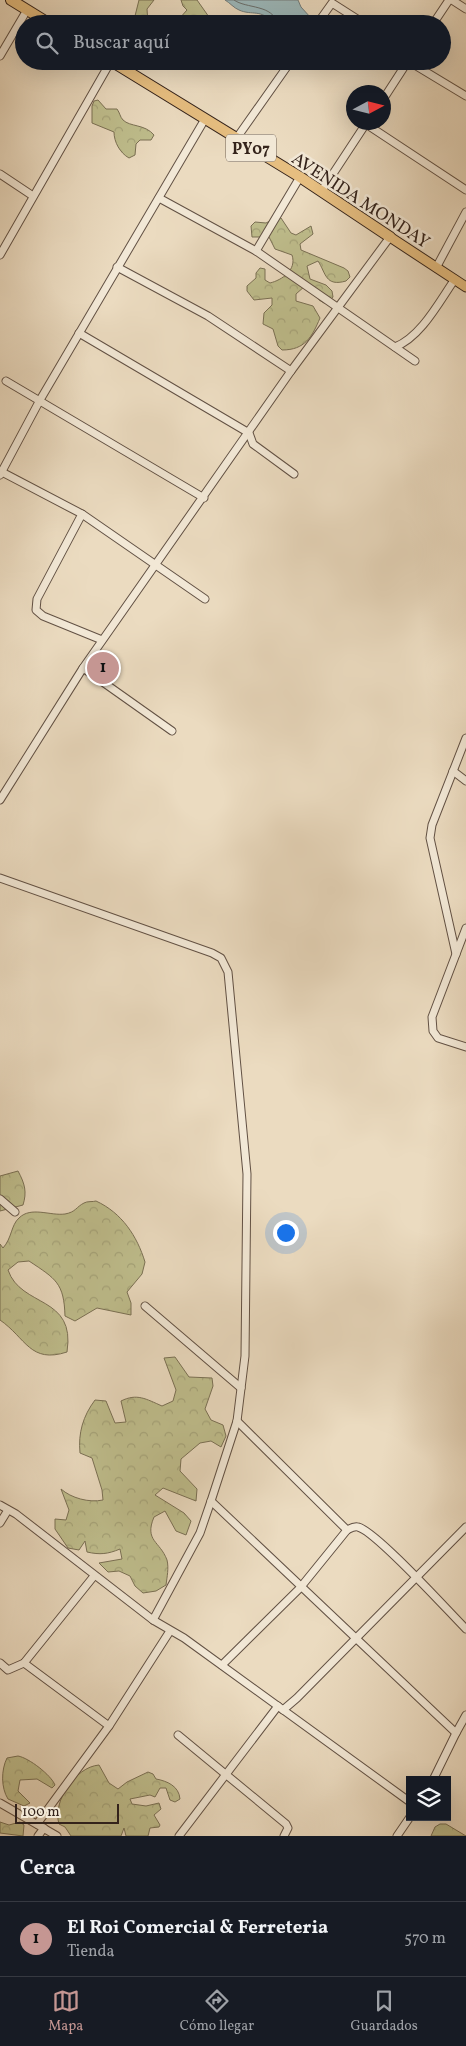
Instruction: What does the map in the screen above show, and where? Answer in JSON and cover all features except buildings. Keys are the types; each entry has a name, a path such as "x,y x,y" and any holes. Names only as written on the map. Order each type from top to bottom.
{"highway":[{"path":"11,0 35,15"},
{"name":"AVENIDA MONDAY","path":"126,70 300,178 390,237"}],"main road":[{"name":"AVENIDA MONDAY","path":"390,237 466,287"}],"street":[{"path":"439,15 450,0 466,9"},
{"path":"323,15 332,2 352,15"},
{"path":"24,15 27,10"},
{"path":"0,56 15,30"},
{"path":"0,255 106,70"},
{"path":"236,140 285,70"},
{"path":"391,87 402,70"},
{"path":"423,70 466,95"},
{"path":"205,118 40,400 1,473 82,514 205,599"},
{"path":"321,192 362,130"},
{"path":"375,130 466,190"},
{"path":"0,174 33,196"},
{"path":"256,251 300,178"},
{"path":"159,198 256,251 415,361"},
{"path":"436,268 466,212"},
{"path":"0,800 82,668 204,498 291,370 390,237"},
{"path":"117,267 208,316 291,370"},
{"path":"394,347 406,343 455,279"},
{"path":"79,333 249,433 253,444 294,474"},
{"path":"6,381 204,498"},
{"path":"82,514 36,599 36,610 43,616 102,640"},
{"path":"82,668 172,731"},
{"path":"456,954 430,838 432,825 466,738"},
{"path":"453,770 466,781"},
{"path":"0,878 212,953 221,958 226,964 228,972 247,1174 245,1356 237,1421 211,1502 200,1533 153,1620"},
{"path":"466,928 435,1007 432,1024 438,1038 466,1048"},
{"path":"0,1199 15,1212"},
{"path":"145,1306 241,1388"},
{"path":"237,1421 348,1530"},
{"path":"211,1502 300,1588 456,1733"},
{"path":"0,1505 153,1620 184,1638 406,1799"},
{"path":"0,1523 8,1510"},
{"path":"222,1665 300,1588 348,1530 360,1527 380,1542 466,1629"},
{"path":"179,1836 226,1772 280,1708 356,1639 465,1530"},
{"path":"0,1663 8,1670 24,1663 94,1576"},
{"path":"37,1824 108,1726 170,1631"},
{"path":"24,1663 108,1726"},
{"path":"435,1776 466,1715"},
{"path":"178,1735 226,1772 286,1824 288,1828 284,1836"},
{"path":"0,1803 57,1836"},
{"path":"397,1836 407,1821"},
{"path":"38,1836 44,1828"}],"green space":[{"path":"139,0 154,0 147,9 147,15 135,15"},
{"path":"181,0 197,0 208,15 183,15 187,10"},
{"path":"98,100 106,109 117,109 122,119 126,122 150,131 154,135 151,140 140,140 136,144 135,155 129,158 126,156 118,147 114,132 92,123 92,106 94,101"},
{"path":"276,218 281,218 291,233 296,235 311,226 313,234 300,244 301,250 344,268 348,271 350,277 346,281 334,282 327,278 318,261 307,266 310,279 326,285 332,291 333,297 329,302 324,303 319,300 315,288 305,286 296,294 296,301 313,306 320,318 307,341 297,348 282,350 278,346 273,329 263,324 264,313 272,305 272,298 254,300 247,291 247,286 256,278 256,273 260,268 265,269 265,280 270,283 284,277 292,265 292,255 275,249 269,237 252,237 251,226 255,222 266,223"},
{"path":"18,1171 25,1188 23,1205 0,1211 0,1176"},
{"path":"96,1201 121,1219 133,1234 142,1252 145,1262 142,1274 127,1292 131,1303 131,1315 97,1308 75,1321 65,1316 63,1296 57,1283 29,1261 18,1262 8,1270 15,1282 24,1291 56,1311 63,1320 68,1334 67,1352 45,1355 36,1352 0,1320 0,1244 3,1248 16,1221 24,1214 35,1212 65,1214 85,1202"},
{"path":"175,1357 189,1377 212,1378 213,1386 205,1409 211,1420 223,1425 226,1436 221,1447 211,1441 200,1443 181,1459 180,1471 197,1489 196,1501 163,1488 155,1495 184,1513 191,1521 186,1535 176,1531 165,1511 154,1517 151,1531 154,1540 167,1560 166,1585 156,1591 143,1593 135,1586 130,1576 119,1571 108,1572 99,1563 122,1559 120,1549 104,1554 87,1552 85,1541 79,1550 68,1548 55,1529 55,1519 66,1520 69,1510 61,1489 80,1499 103,1500 102,1490 92,1458 80,1453 82,1425 87,1412 95,1400 106,1401 115,1423 126,1422 121,1401 137,1397 162,1406 173,1401 176,1390 164,1358"},
{"path":"23,1757 39,1768 55,1785 52,1788 37,1779 20,1780 18,1791 30,1803 24,1806 8,1799 3,1784 7,1758"},
{"path":"99,1765 109,1783 118,1789 127,1782 148,1772 153,1774 156,1779 175,1787 180,1799 175,1802 170,1800 166,1788 160,1788 155,1797 150,1795 130,1799 132,1804 146,1806 159,1803 161,1809 154,1815 160,1825 159,1827 150,1828 148,1836 126,1836 124,1828 121,1836 71,1836 65,1827 59,1824 58,1815 62,1796 67,1787 82,1772 90,1767"},
{"path":"0,1822 9,1825 20,1822 24,1825 23,1836 0,1833"},
{"path":"440,1824 446,1824 466,1836 431,1836 435,1827"}],"water":[{"path":"225,0 298,0 308,15 263,15 244,12"}],"place":[{"name":"El Roi Comercial & Ferreteria","path":"103,668"}]}
